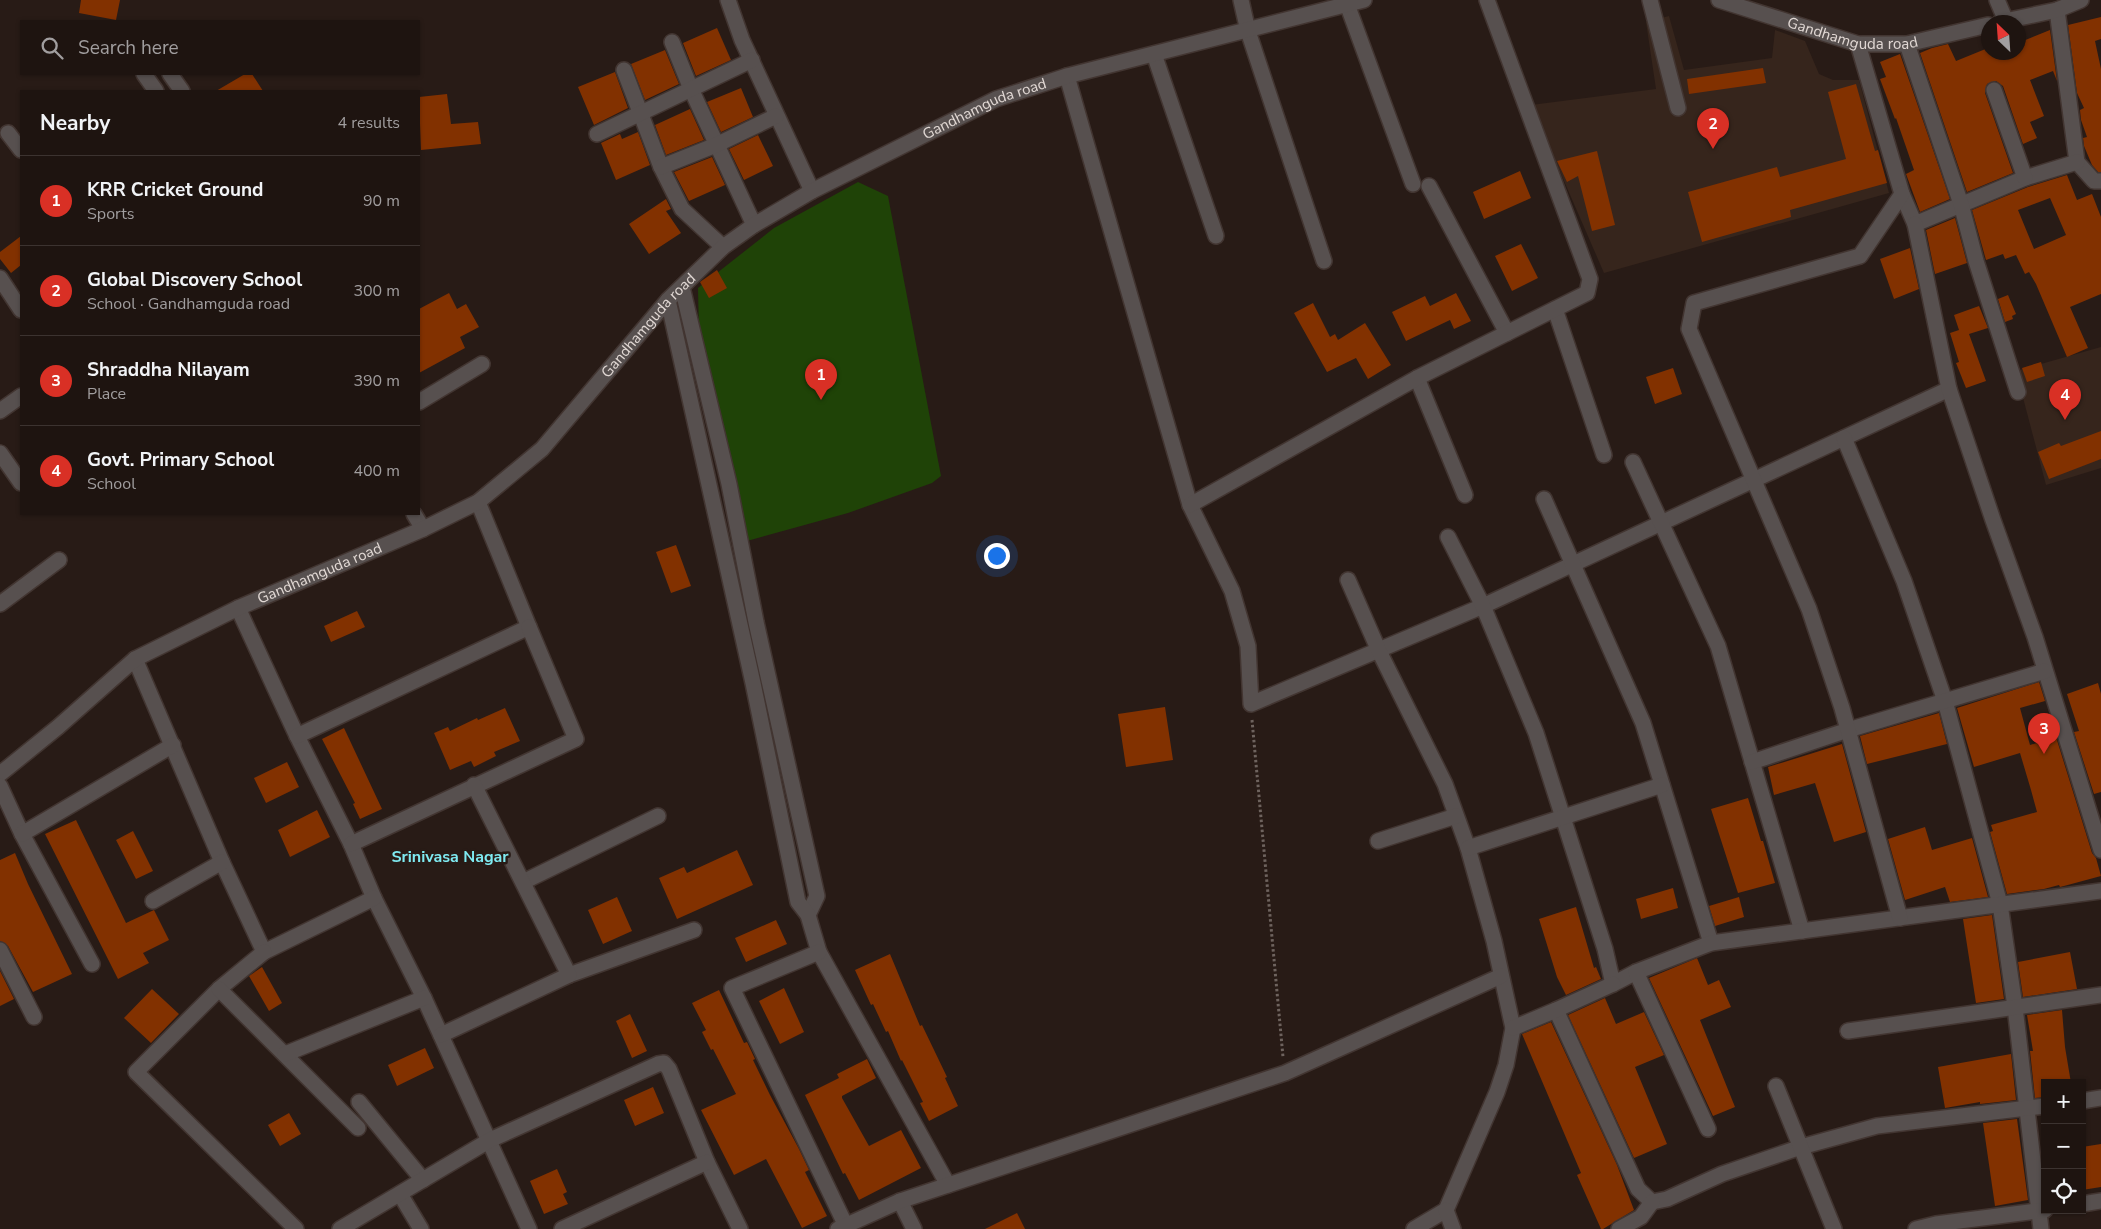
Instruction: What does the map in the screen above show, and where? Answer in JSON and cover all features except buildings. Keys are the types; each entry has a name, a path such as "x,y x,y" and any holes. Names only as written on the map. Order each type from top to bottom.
{"street":[{"path":"728,0 742,40 812,191"},
{"path":"1241,0 1248,31 1324,261"},
{"name":"Gandhamguda road","path":"0,774 58,727 135,659 238,608 423,529 478,502 542,449 668,300 723,247 754,225 812,191 996,99 1067,76 1364,0"},
{"path":"1190,505 1417,378 1587,293 1590,279 1487,0"},
{"path":"1650,0 1678,108"},
{"name":"Gandhamguda road","path":"1719,0 1858,44 1907,44 1981,27"},
{"path":"1997,0 2001,15"},
{"path":"2026,17 2057,10 2081,0"},
{"path":"1347,4 1413,184"},
{"path":"2057,10 2077,162 2094,181 2101,181"},
{"path":"672,42 716,145 754,225"},
{"path":"1858,44 1902,194 1915,224 1949,389 2045,671 2101,850"},
{"path":"1907,44 1961,204 1976,261 2018,392"},
{"path":"1154,54 1216,236"},
{"path":"597,134 752,60"},
{"path":"624,70 660,167 682,209 723,247"},
{"path":"145,75 155,90"},
{"path":"171,75 181,90"},
{"path":"1067,76 1190,505 1232,591 1248,646 1251,704 1483,606 1949,389"},
{"path":"1994,90 2026,178"},
{"path":"660,167 716,145 776,116"},
{"path":"8,133 20,149"},
{"path":"1915,224 2026,178 2077,162"},
{"path":"1429,186 1507,333"},
{"path":"1900,918 1848,730 1809,609 1689,328 1694,303 1860,256 1902,194"},
{"path":"0,278 20,308"},
{"path":"682,287 729,484 763,655 817,896 808,915"},
{"path":"668,300 729,571 798,902 808,915 819,952 948,1185"},
{"path":"1555,308 1604,455"},
{"path":"420,401 482,364"},
{"path":"1417,378 1465,495"},
{"path":"0,411 20,397"},
{"path":"1844,438 1904,581 1945,701 2000,904 2041,1203"},
{"path":"0,453 20,482"},
{"path":"1633,462 1718,646 1802,931"},
{"path":"1544,499 1643,722 1710,943"},
{"path":"352,844 474,785 576,739 528,627 478,502"},
{"path":"415,515 423,529"},
{"path":"1448,537 1483,606 1536,733 1605,949 1613,984"},
{"path":"0,604 60,560"},
{"path":"729,571 745,568"},
{"path":"1348,580 1379,651 1445,784 1468,848 1494,941 1513,1028 1506,1065 1497,1092 1446,1210 1414,1229"},
{"path":"238,608 297,736 352,844 374,898 424,998 529,1229"},
{"path":"297,736 528,627"},
{"path":"748,659 763,655"},
{"path":"135,659 222,862 264,952"},
{"path":"1752,762 1848,730 2045,671"},
{"path":"765,744 784,743"},
{"path":"22,834 173,746"},
{"path":"474,785 569,975"},
{"path":"1468,848 1662,785"},
{"path":"0,786 22,834 92,964"},
{"path":"523,882 658,816"},
{"path":"1378,841 1456,816"},
{"path":"153,901 222,862"},
{"path":"1513,1028 1636,972 1710,943 2101,891"},
{"path":"296,1229 136,1072 219,989 264,952 374,898"},
{"path":"441,1035 569,975 694,930"},
{"path":"0,950 34,1017"},
{"path":"819,952 732,988 842,1227 900,1201 1285,1073 1502,976"},
{"path":"1636,972 1708,1129"},
{"path":"219,989 358,1128"},
{"path":"1848,1031 2101,995"},
{"path":"285,1054 424,998"},
{"path":"1556,1010 1638,1189 1645,1198 1652,1202 1667,1199 1722,1174 1801,1147 1878,1126 2041,1106"},
{"path":"340,1229 490,1140 658,1064 664,1063 669,1069 707,1162 740,1229"},
{"path":"1776,1086 1834,1229"},
{"path":"2086,1100 2101,1098"},
{"path":"359,1102 423,1180"},
{"path":"562,1229 707,1162"},
{"path":"400,1194 421,1229"},
{"path":"900,1201 914,1229"},
{"path":"2086,1203 2101,1201"},
{"path":"1620,1229 1642,1217 1652,1202"},
{"path":"1446,1210 1453,1229"},
{"path":"1916,1229 1936,1224 2041,1210"},
{"path":"2041,1229 2042,1214"}],"path":[{"path":"1251,704 1285,1073"}],"shaded area":[{"path":"1669,16 1684,70 1772,58 1775,30 1805,41 1819,74 1833,80 1859,80 1889,193 1604,273 1531,105 1656,89 1646,22"},
{"path":"2101,347 2101,468 2046,485 2016,371"}],"green space":[{"path":"858,182 888,196 941,476 932,483 848,513 747,541 699,333 698,288 774,228"}],"place":[{"name":"Global Discovery School","path":"1713,149"},
{"name":"KRR Cricket Ground","path":"821,400"},
{"name":"Govt. Primary School","path":"2065,420"},
{"name":"Shraddha Nilayam","path":"2044,754"}],"district":[{"name":"Srinivasa Nagar","path":"450,857"}]}
